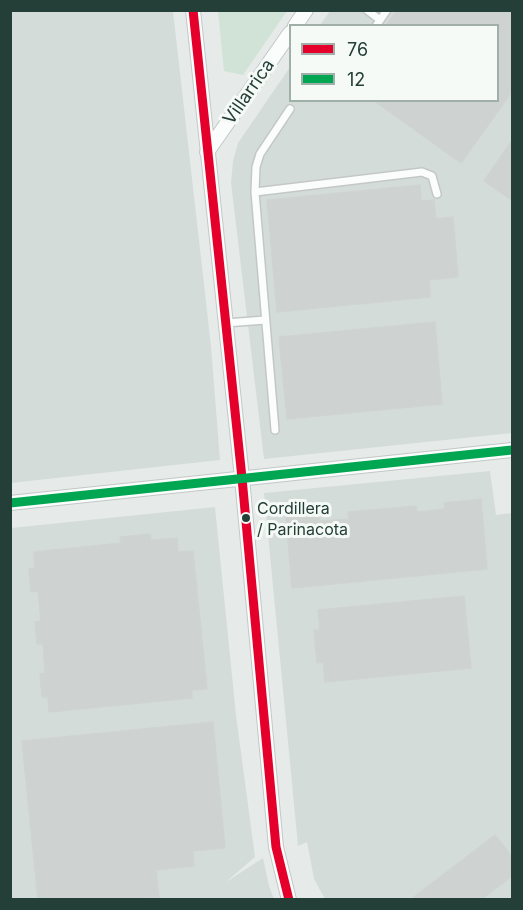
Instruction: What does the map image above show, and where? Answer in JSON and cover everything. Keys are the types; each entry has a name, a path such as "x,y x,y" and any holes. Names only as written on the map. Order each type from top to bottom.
{"street":[{"path":"193,10 242,478 276,847 289,900"},
{"path":"296,24 306,10"},
{"name":"Villarrica","path":"207,152 289,36"},
{"path":"10,503 513,450"}],"lane":[{"path":"367,10 378,23 387,10"},
{"path":"275,430 255,192 256,167 260,154 290,109"},
{"path":"255,192 422,172 432,176 437,194"},
{"path":"226,323 265,320"}],"shaded area":[{"path":"10,11 173,11 211,346 220,460 11,483"},
{"path":"330,11 512,11 512,433 264,459 231,183 233,161 238,143 289,68 289,102 499,102 499,24 321,24"},
{"path":"490,471 496,515 512,513 512,899 325,899 314,879 307,842 298,846 264,493"},
{"path":"215,507 236,715 255,857 226,882 263,858 274,899 11,900 11,528"}],"green space":[{"path":"218,10 287,11 243,75 224,71"}],"building":[{"path":"397,10 513,10 513,90 461,163 376,102 499,102 499,24 387,24"},
{"path":"513,139 513,201 484,181"},
{"path":"420,185 421,201 434,200 436,219 453,217 458,277 429,280 430,297 277,312 267,200"},
{"path":"435,322 442,404 287,419 279,337"},
{"path":"481,499 487,569 292,588 286,518 319,514 320,521 349,519 348,512 416,506 417,512 445,509 444,503"},
{"path":"150,534 151,540 177,538 178,552 193,551 207,689 192,690 192,698 49,712 48,697 42,697 40,674 45,673 43,644 37,644 35,622 41,621 38,591 31,592 29,569 35,568 34,552 121,543 120,537"},
{"path":"464,596 471,668 325,682 323,662 317,663 314,630 320,630 318,610"},
{"path":"213,722 225,848 193,851 194,866 156,870 159,898 38,900 22,741"},
{"path":"495,835 513,858 513,875 481,900 410,900"}],"transit line":[{"name":"76","path":"193,10 242,478 276,847 289,900"},
{"name":"12","path":"10,503 512,450"}],"place":[{"name":"Cordillera / Parinacota","path":"246,518"}]}
